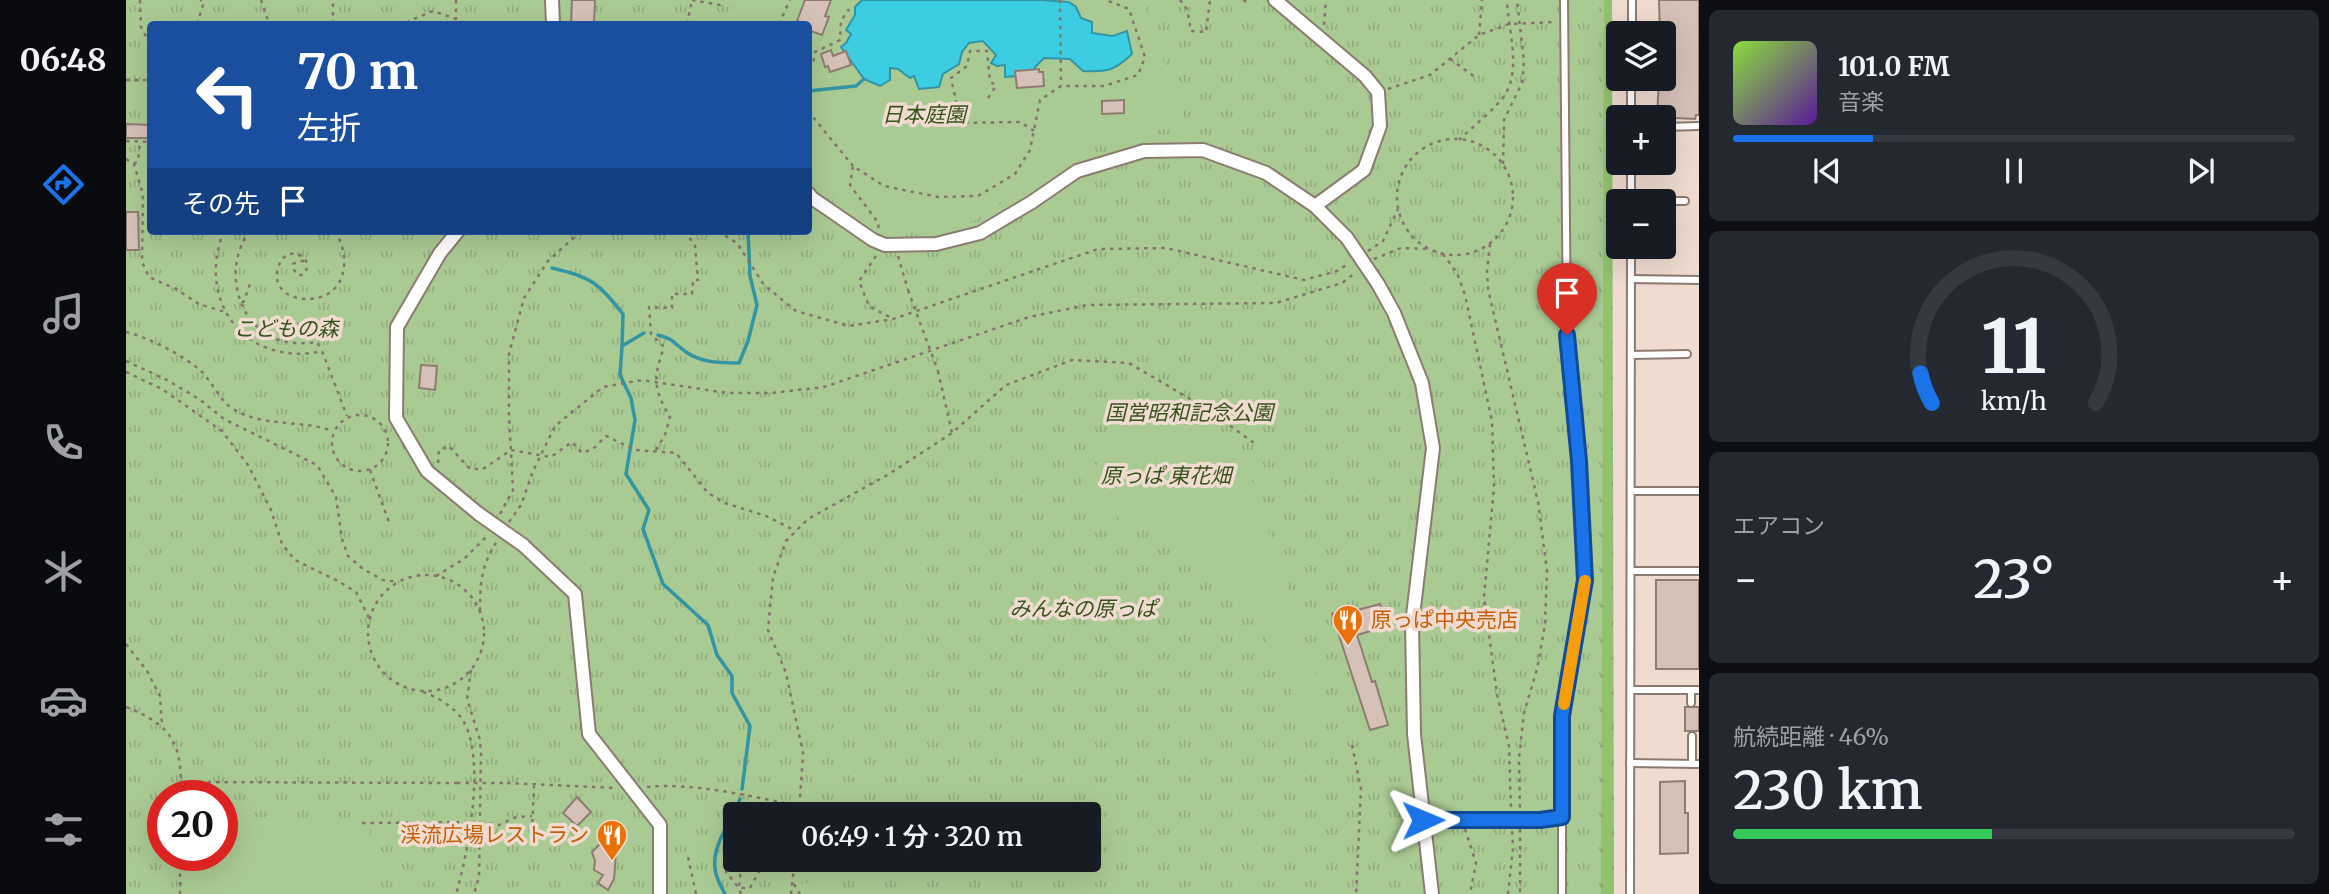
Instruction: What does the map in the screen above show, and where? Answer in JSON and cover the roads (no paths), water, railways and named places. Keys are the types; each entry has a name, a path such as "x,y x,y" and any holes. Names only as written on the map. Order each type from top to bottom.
{"street":[{"path":"552,0 553,21"},
{"path":"1275,0 1365,76 1378,92 1380,126 1364,170 1315,206"},
{"path":"812,198 885,244 936,244 980,233 1077,171 1144,150 1203,150 1266,173 1315,206 1347,237 1394,313 1422,383 1433,448 1412,624 1414,734 1432,894"},
{"path":"455,235 440,253 397,327 396,418 426,471 523,545 575,594 589,734 660,825 660,894"}],"lane":[{"path":"1562,894 1562,716 1585,580 1579,461 1567,335 1563,0"},
{"path":"1632,0 1632,21"},
{"path":"1676,127 1699,126"},
{"path":"1676,201 1685,201"},
{"path":"1630,894 1631,259"},
{"path":"1631,279 1699,280"},
{"path":"1631,355 1687,354"},
{"path":"1631,491 1699,491"},
{"path":"1631,571 1699,570"},
{"path":"1631,690 1695,690 1691,704"},
{"path":"1630,763 1695,764 1692,736"},
{"path":"1423,820 1540,820 1562,817"}],"water":[{"path":"862,0 1069,2 1076,7 1081,18 1092,22 1092,33 1113,36 1127,31 1132,54 1115,67 1099,71 1083,71 1070,59 1044,58 1035,67 1034,75 1005,77 1005,65 997,66 991,63 996,55 983,41 969,43 962,52 959,64 943,74 939,87 919,89 914,76 910,78 898,69 890,68 890,80 880,86 864,79 841,47 851,34 846,30 855,15 855,7"}],"waterway":[{"path":"812,91 856,86 864,79"},
{"path":"658,335 698,358 739,363 757,305 750,276 748,235"},
{"path":"552,268 585,278 607,295 623,314 622,346"},
{"path":"644,333 622,346 620,375 631,398 635,420 626,474 649,510 643,529 663,584 708,625 717,655 732,676 732,693 750,726 742,789"},
{"path":"725,894 716,874 715,859 719,841 740,799"}],"place":[{"name":"原っぱ中央売店","path":"1348,647"},
{"name":"渓流広場レストラン","path":"612,862"}],"park label":[{"name":"日本庭園","path":"924,115"},
{"name":"こどもの森","path":"286,329"},
{"name":"国営昭和記念公園","path":"1189,413"},
{"name":"原っぱ 東花畑","path":"1166,476"},
{"name":"みんなの原っぱ","path":"1083,609"}]}
